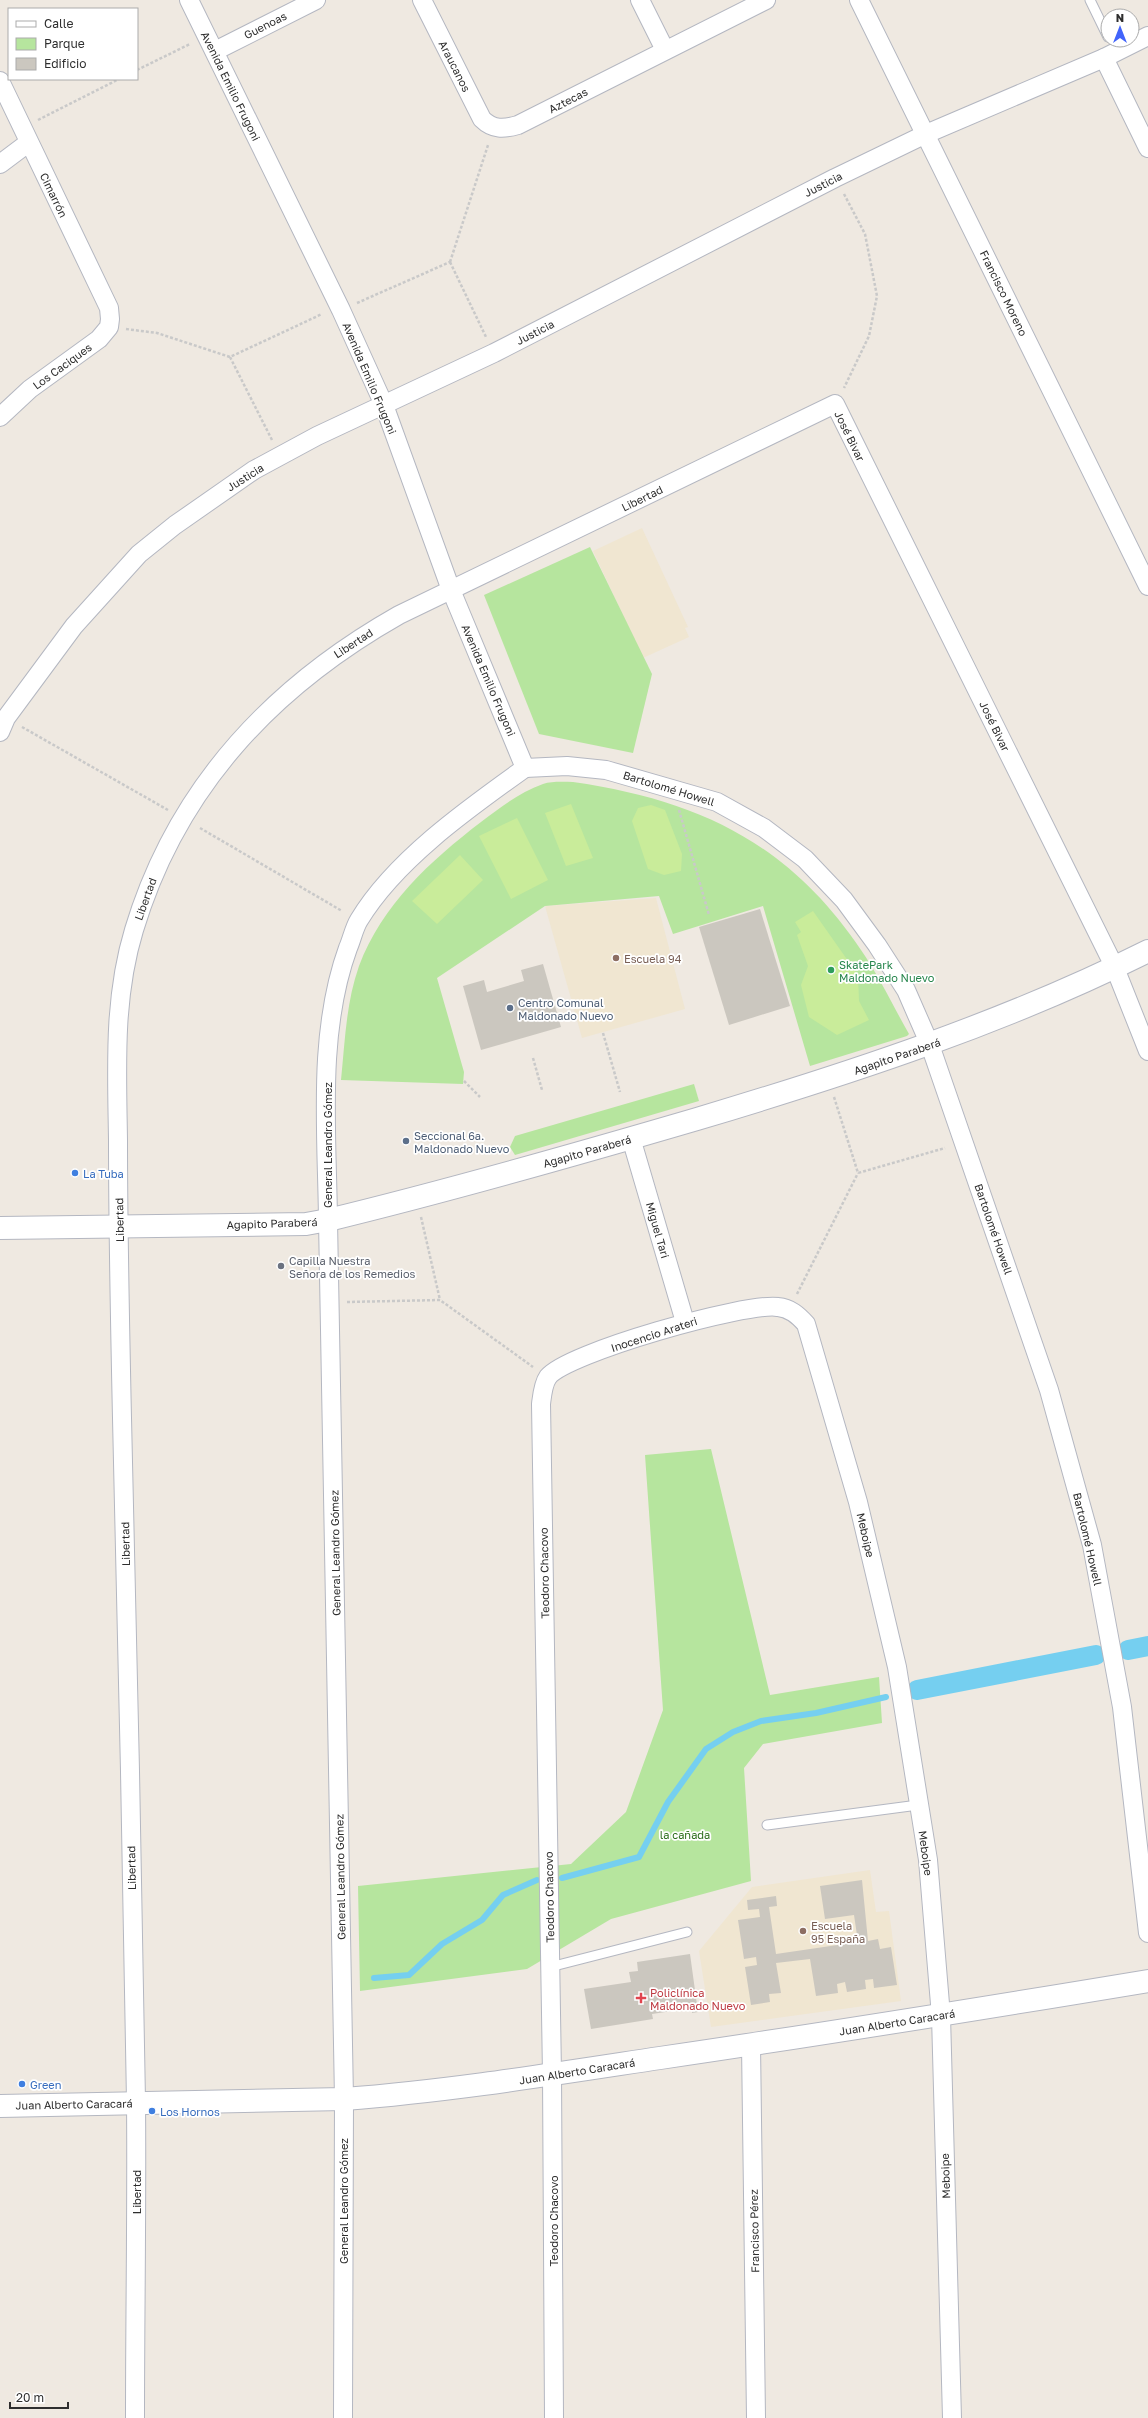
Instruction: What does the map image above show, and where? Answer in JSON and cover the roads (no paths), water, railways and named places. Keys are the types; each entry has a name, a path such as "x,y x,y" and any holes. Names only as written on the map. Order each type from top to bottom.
{"street":[{"name":"Avenida Emilio Frugoni","path":"189,0 341,310 384,405 451,590 525,768"},
{"name":"Guenoas","path":"211,43 316,0"},
{"name":"Araucanos","path":"422,0 482,119 494,128"},
{"path":"640,0 665,50"},
{"name":"Aztecas","path":"494,128 506,128 518,125 766,0"},
{"name":"Francisco Moreno","path":"859,0 1148,586"},
{"name":"Justicia","path":"2,721 74,626 139,554 218,494 254,470 384,405 494,353 835,178 1107,48"},
{"path":"1109,48 1148,148"},
{"name":"Cimarrón","path":"0,81 109,308 109,327"},
{"path":"0,164 25,135"},
{"name":"Los Caciques","path":"0,417 30,389 99,339 109,327"},
{"name":"Libertad","path":"135,2418 136,2103 118,1226 117,1028 120,994 134,929 163,853 212,774 242,737 278,700 316,668 356,640 399,615 835,404"},
{"name":"José Bivar","path":"835,404 1115,968 1148,1051"},
{"name":"Bartolomé Howell","path":"525,768 567,766 620,774 717,802 764,828 805,859 844,900 877,945 906,990 930,1045 965,1142 1049,1390 1092,1545 1122,1707 1148,1933"},
{"name":"General Leandro Gómez","path":"343,2418 344,2099 328,1220 327,1080 329,1035 338,976 358,920 389,880 446,827 525,768"},
{"name":"Agapito Paraberá","path":"0,1228 306,1224 417,1199 631,1138 828,1079 930,1045 1115,968 1148,951"},
{"name":"Miguel Tari","path":"631,1138 685,1322"},
{"name":"Inocencio Arateri","path":"548,1377 575,1360 685,1322 764,1307 789,1310"},
{"name":"Meboipe","path":"789,1310 806,1324 858,1502 897,1667 928,1860 941,2016 952,2418"},
{"name":"Teodoro Chacovo","path":"548,1377 541,1404 552,2074 554,2418"},
{"name":"Juan Alberto Caracará","path":"0,2106 344,2099 470,2087 941,2016 1148,1981"},
{"name":"Francisco Pérez","path":"751,2045 756,2418"}],"lane":[{"path":"1090,0 1100,25"},
{"path":"767,1825 918,1805"},
{"path":"550,1967 687,1932"}],"waterway":[{"path":"1128,1650 1148,1646"},
{"path":"917,1690 1096,1655"},
{"path":"562,1878 639,1857 668,1802 706,1749 733,1732 761,1721 816,1713 886,1697"},
{"path":"374,1978 409,1975 442,1944 482,1920 503,1895 537,1880"}],"place":[{"name":"Escuela 94","path":"616,958"},
{"name":"SkatePark Maldonado Nuevo","path":"831,970"},
{"name":"Centro Comunal Maldonado Nuevo","path":"510,1008"},
{"name":"Seccional 6a. Maldonado Nuevo","path":"406,1141"},
{"name":"La Tuba","path":"75,1173"},
{"name":"Capilla Nuestra Señora de los Remedios","path":"281,1266"},
{"name":"Escuela 95 España","path":"803,1931"},
{"name":"Policlínica Maldonado Nuevo","path":"641,1998"},
{"name":"Green","path":"22,2084"},
{"name":"Los Hornos","path":"152,2111"}],"park label":[{"name":"la cañada","path":"685,1834"}]}
